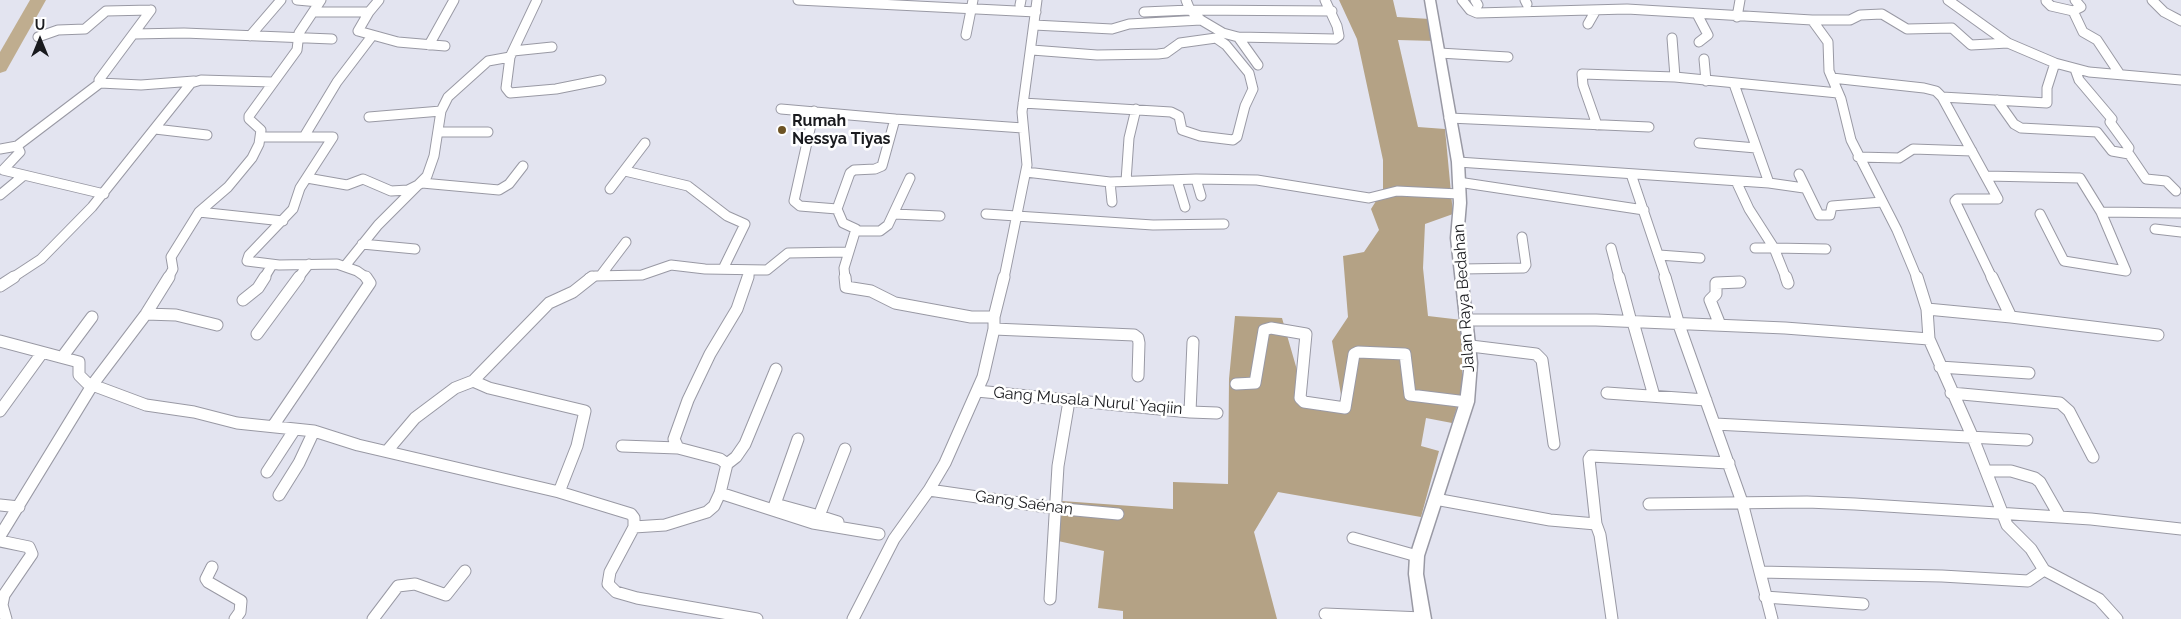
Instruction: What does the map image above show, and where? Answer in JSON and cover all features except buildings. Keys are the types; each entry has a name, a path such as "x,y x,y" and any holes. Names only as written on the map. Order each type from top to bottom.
{"street":[{"path":"250,36 281,0"},
{"path":"0,536 93,384 146,314 173,269 171,257 174,251 199,212 243,170 257,149 260,127 248,119 249,116 297,50 299,33 320,1 297,0"},
{"path":"379,0 357,31 372,36 445,46"},
{"path":"429,45 454,0"},
{"path":"537,0 512,54 506,88 510,93 556,89 601,80"},
{"path":"798,0 1036,6"},
{"path":"909,0 973,4 1020,2 1036,6"},
{"path":"1186,0 1190,10 1201,20 1223,33 1238,38 1335,38 1339,36 1338,31 1332,11 1325,0"},
{"name":"Jalan Raya Bedahan","path":"1423,618 1416,574 1417,556 1467,402 1471,346 1457,238 1458,162 1430,0"},
{"path":"1462,0 1470,10 1477,13 1662,10 1737,18 1812,20 1850,20 1860,15 1882,14 1890,16 1907,29 1952,28 1971,44 2008,43"},
{"path":"1737,18 1740,0"},
{"path":"1948,0 2008,43 2055,63 2075,69 2181,80"},
{"path":"2046,1 2051,6 2073,11 2081,7 2075,0"},
{"path":"2152,0 2164,12 2181,21"},
{"path":"966,35 973,4"},
{"path":"853,619 894,539 929,490 958,436 983,377 994,329 994,317 1018,216 1026,172 1027,146 1023,128 1023,103 1032,50 1036,6"},
{"path":"0,149 17,146 100,83 100,80 151,10 106,11 99,15 85,29 58,30 38,37"},
{"path":"1144,12 1190,10 1332,11"},
{"path":"1588,24 1596,10"},
{"path":"2073,11 2083,32 2097,40 2119,74"},
{"path":"313,12 369,12"},
{"path":"1697,14 1708,35 1699,42"},
{"path":"1034,25 1112,29 1129,24 1201,20"},
{"path":"1812,20 1828,42 1829,71 1838,93 1851,140 1921,287 1927,309 1929,338 1940,367 1973,438 2006,524 2031,549 2044,570 2099,600 2117,619"},
{"path":"134,34 184,33 332,39"},
{"path":"305,135 338,82 372,36"},
{"path":"1023,103 1175,113 1179,116 1182,130 1200,136 1233,140 1237,136 1252,89 1249,73 1226,45 1216,38 1180,43 1166,53 1158,54 1097,55 1032,50"},
{"path":"1238,38 1258,65"},
{"path":"1672,38 1675,77"},
{"path":"346,266 362,244 403,198 422,182 433,162 441,111 452,93 486,62 512,54 552,47"},
{"path":"1439,53 1508,57"},
{"path":"1704,59 1706,81"},
{"path":"1942,97 2047,103 2047,88 2055,63"},
{"path":"2075,69 2079,80 2112,119 2110,122 2129,148"},
{"path":"1598,125 1582,74 1675,77 1838,93"},
{"path":"1832,78 1924,88 1936,92 1942,97 1986,176 1997,200 1957,199 1956,205 2011,316"},
{"path":"100,83 141,85 194,81 272,82"},
{"path":"0,286 41,259 104,194 184,90 194,81"},
{"path":"1734,84 1769,183"},
{"path":"1997,100 2018,127 2096,132 2112,151 2129,154 2146,179 2166,181 2178,191 2181,202"},
{"path":"784,109 1023,128"},
{"path":"1126,181 1129,138 1136,109"},
{"path":"369,117 441,111"},
{"path":"814,111 794,201 800,206 836,208"},
{"path":"1449,118 1649,127"},
{"path":"895,119 882,166 875,169 854,170 850,173 836,208 843,223 857,231 880,231 888,225 910,178"},
{"path":"155,129 207,135"},
{"path":"439,132 488,132"},
{"path":"260,137 305,135 333,137 300,188 293,209 247,258 248,262 272,265 326,262 346,266 367,278 369,285 334,333 309,375 273,426"},
{"path":"610,189 625,172 645,143"},
{"path":"1699,143 1756,148"},
{"path":"17,146 20,152 2,170 104,194"},
{"path":"1858,157 1899,158 1913,149 1972,151"},
{"path":"1458,162 1769,183 1804,188"},
{"path":"307,178 347,185 363,179 386,190 396,192 408,190 422,182 499,190 510,184 523,166"},
{"path":"625,172 688,186 727,216 743,222 745,224 723,269"},
{"path":"1026,172 1110,182 1196,179 1257,180 1369,198 1396,191 1459,188 1644,210"},
{"path":"1631,174 1659,255 1679,325 1742,502 1772,619"},
{"path":"1799,174 1816,212 1821,216 1830,215 1832,206 1882,202"},
{"path":"0,195 23,176"},
{"path":"1986,176 2080,178 2101,212 2126,271 2064,261 2040,214"},
{"path":"1196,179 1201,196"},
{"path":"1177,180 1186,207"},
{"path":"1736,181 1749,209 1774,248 1788,283"},
{"path":"1110,182 1112,202"},
{"path":"199,212 283,221"},
{"path":"2101,212 2181,213"},
{"path":"894,214 940,216"},
{"path":"986,214 1152,225 1224,224"},
{"path":"2155,229 2181,232"},
{"path":"857,231 848,252 844,281 850,288 871,291 894,303 971,317 994,317"},
{"path":"1462,269 1524,268 1526,265 1522,237"},
{"path":"601,275 626,242"},
{"path":"362,244 415,248"},
{"path":"1611,248 1654,396"},
{"path":"1755,248 1826,249"},
{"path":"387,451 415,418 455,388 473,382 549,302 573,292 589,278 601,275 642,275 671,265 750,271 771,269 778,260 788,253 848,252"},
{"path":"1659,255 1700,258"},
{"path":"257,334 309,264"},
{"path":"243,300 258,288 272,265"},
{"path":"678,448 674,439 682,414 710,354 737,310 750,271"},
{"path":"1720,325 1710,300 1716,294 1716,282 1740,282"},
{"path":"1927,309 2011,316 2158,335"},
{"path":"146,314 176,315 217,325"},
{"path":"63,356 92,317"},
{"path":"1468,320 1596,320 1679,325 1720,325 1929,338"},
{"path":"1236,384 1255,384 1264,330 1271,328 1306,334 1300,398 1304,402 1345,408 1354,354 1358,352 1405,354 1410,395 1467,402"},
{"path":"994,329 1134,335 1138,343 1138,376"},
{"path":"0,341 42,353 63,356 79,362 79,375 81,379 146,405 194,412 237,423 314,431 358,445 559,492 630,514 634,518 634,527 610,572 608,584 616,592 637,598 757,619"},
{"name":"Gang Musala Nurul Yaqiin","path":"977,391 1190,412 1193,342"},
{"path":"1471,346 1536,354 1542,360 1554,444"},
{"path":"0,411 42,353"},
{"path":"1940,367 2029,373"},
{"path":"634,527 665,525 707,512 714,506 720,493 727,464 736,457 745,444 776,369"},
{"path":"473,382 489,388 585,411 577,446 559,492"},
{"path":"1607,392 1706,400"},
{"path":"1951,392 2060,403 2069,411 2094,457"},
{"path":"1050,599 1058,466 1069,401"},
{"path":"1190,412 1217,413"},
{"path":"1715,424 2027,440"},
{"path":"267,472 295,429"},
{"path":"279,495 299,463 314,431"},
{"path":"798,439 775,504 894,539"},
{"path":"622,446 678,448 715,457 727,464"},
{"path":"819,516 845,449"},
{"path":"1612,619 1601,543 1596,524 1589,459 1591,456 1728,463"},
{"path":"1986,471 2010,471 2035,478 2040,482 2060,517"},
{"name":"Gang Saénan","path":"929,490 1054,508 1118,514"},
{"path":"720,493 813,523 879,534"},
{"path":"1435,499 1550,520 1596,524"},
{"path":"1649,504 1807,502 2060,517 2181,529"},
{"path":"0,505 19,507"},
{"path":"1353,538 1417,556"},
{"path":"0,540 29,547 32,554 4,595 2,605 6,619"},
{"path":"212,567 206,579 208,582 241,601 240,612 235,619"},
{"path":"1760,572 1942,576 2028,581 2044,570"},
{"path":"373,619 398,586 409,583 415,584 446,595 465,571"},
{"path":"1765,597 1863,604"},
{"path":"1325,614 1423,618"}],"shaded area":[{"path":"1339,0 1393,0 1397,17 1430,19 1436,41 1398,40 1418,127 1445,129 1453,214 1425,224 1423,268 1428,316 1462,320 1462,391 1452,423 1426,418 1421,446 1439,451 1421,517 1278,492 1254,532 1277,619 1123,619 1123,611 1098,608 1104,551 1058,541 1062,501 1173,509 1173,482 1228,484 1229,379 1235,316 1282,318 1308,408 1343,407 1332,341 1348,317 1343,256 1364,252 1379,230 1371,209 1383,190 1383,160 1357,39"}],"waterway":[{"path":"0,67 38,0"}],"place":[{"name":"Rumah Nessya Tiyas","path":"782,130"}]}
